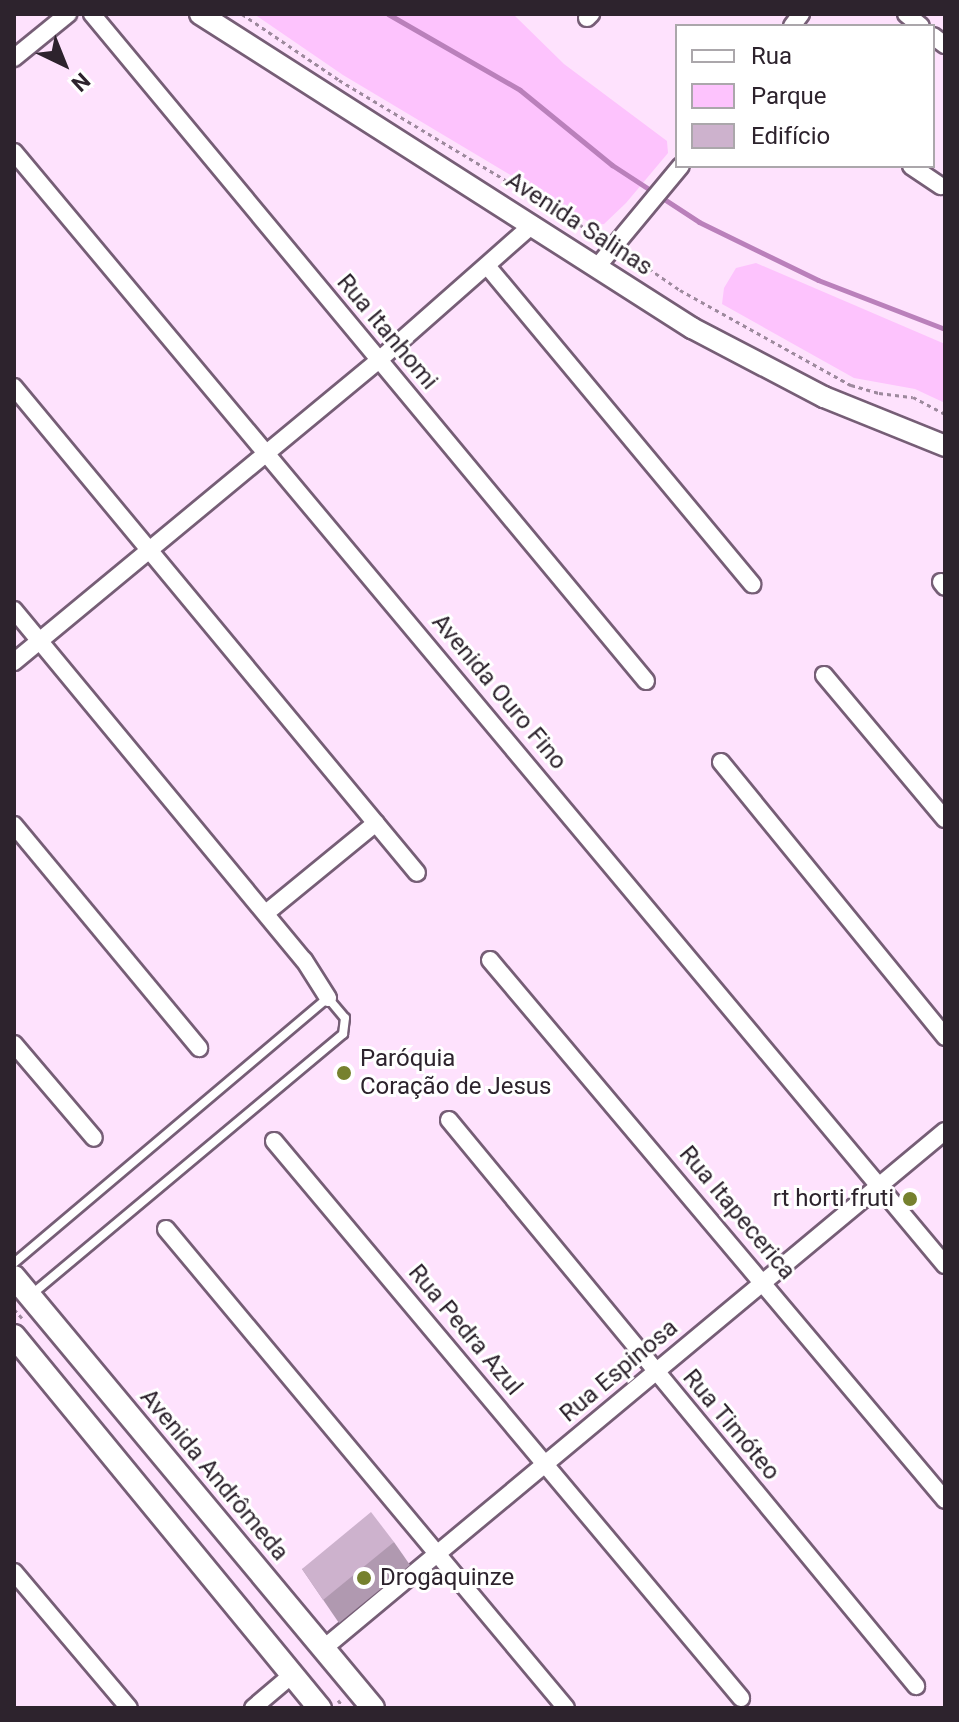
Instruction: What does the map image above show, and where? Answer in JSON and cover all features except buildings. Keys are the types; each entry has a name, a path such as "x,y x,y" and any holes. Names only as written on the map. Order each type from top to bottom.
{"main road":[{"name":"Avenida Andrômeda","path":"14,1277 373,1708"},
{"path":"14,1336 320,1708"},
{"path":"90,1427 107,1418 119,1401"}],"street":[{"path":"14,58 68,14"},
{"name":"Rua Itanhomi","path":"92,14 646,681"},
{"name":"Avenida Salinas","path":"200,14 692,328 811,391 945,446"},
{"name":"Avenida Ouro Fino","path":"14,152 945,1265"},
{"path":"597,267 679,168"},
{"path":"914,168 941,186"},
{"path":"14,662 379,360 488,267 533,224"},
{"path":"488,267 752,584"},
{"path":"14,387 417,873"},
{"path":"14,610 266,913 304,960 328,998"},
{"path":"824,675 945,819"},
{"path":"721,762 945,1037"},
{"path":"266,913 376,823"},
{"path":"14,825 199,1048"},
{"name":"Rua Itapecerica","path":"490,960 945,1500"},
{"path":"14,1044 94,1138"},
{"name":"Rua Timóteo","path":"449,1120 916,1686"},
{"name":"Rua Espinosa","path":"324,1648 945,1131"},
{"name":"Rua Pedra Azul","path":"274,1141 741,1698"},
{"path":"166,1229 566,1708"},
{"path":"14,1572 129,1708"},
{"path":"253,1708 293,1674"}],"lane":[{"path":"14,1263 328,998 345,1018 343,1034 30,1296"}],"path":[{"path":"242,14 339,80 614,245 680,290 851,385 879,393 913,397 945,414"}],"green space":[{"path":"254,14 513,14 564,64 667,141 668,153 626,203 604,224 594,225 343,75"},
{"path":"756,263 945,344 945,403 915,389 854,378 722,304 724,288 736,268"}],"waterway":[{"path":"388,14 520,90 612,165 699,222 818,280 945,329"}],"place":[{"name":"Paróquia Coração de Jesus","path":"344,1073"},
{"name":"rt horti fruti","path":"910,1199"},
{"name":"Drogaquinze","path":"364,1578"}]}
